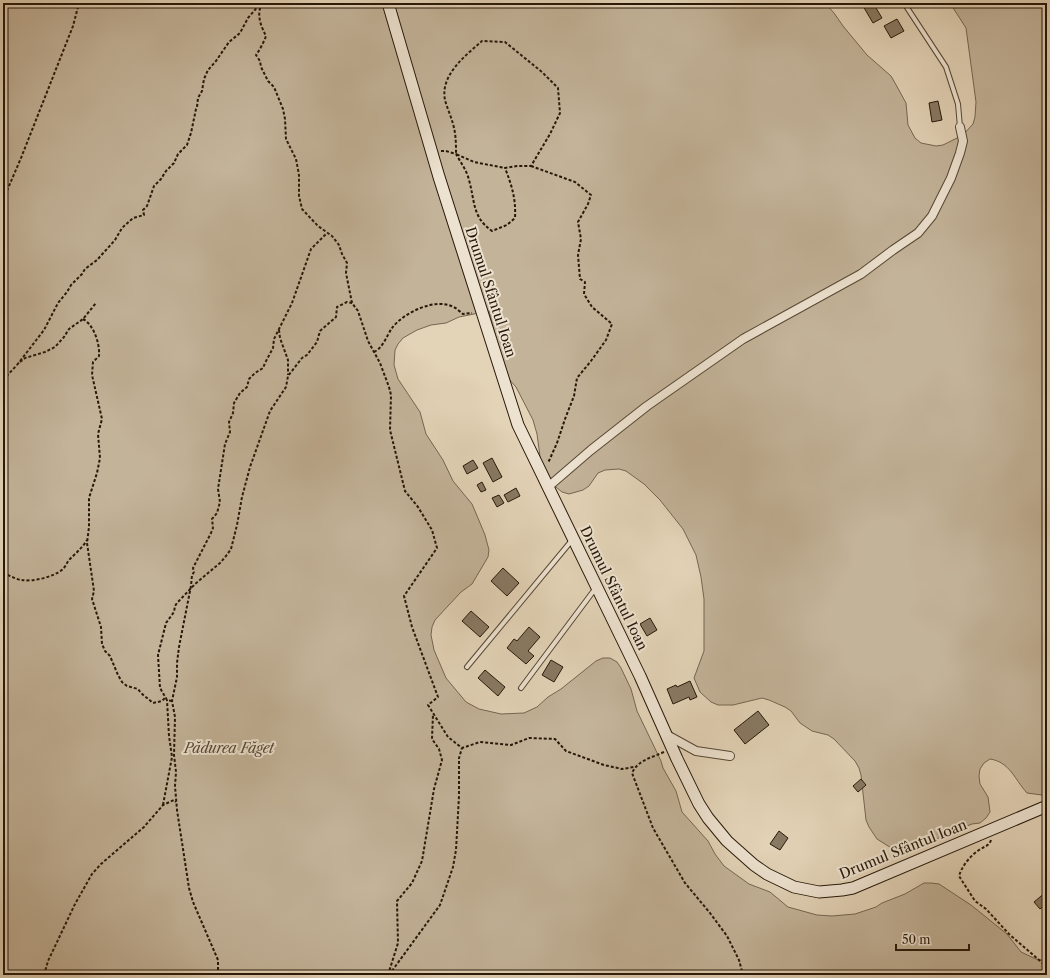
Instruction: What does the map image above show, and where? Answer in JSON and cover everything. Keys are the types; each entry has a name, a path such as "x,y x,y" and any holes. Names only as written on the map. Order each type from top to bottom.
{"main road":[{"name":"Drumul Sfântul Ioan","path":"388,3 432,152 518,426 699,804 727,842 767,874 794,887 819,892 842,890 854,888 1047,806"}],"street":[{"path":"548,487 591,450 647,406 743,339 861,274 918,233 932,216 951,178 963,141 960,127"},
{"path":"667,735 696,750 730,756"}],"lane":[{"path":"904,3 946,67 958,104 960,127"},
{"path":"467,667 573,539"},
{"path":"521,688 596,587"}],"path":[{"path":"3,200 73,26 79,3"},
{"path":"261,3 258,11 262,29 266,36 256,55 268,81 274,87 283,108 286,139 296,159 299,175 300,204 311,220 332,236 339,245 347,262 346,273 352,303 358,311 368,341 387,379 391,395 390,430 405,491 432,530 437,548 404,596 412,628 438,697 428,705 448,737 462,748"},
{"path":"3,380 17,365 44,330 58,303 71,285 82,274 84,269 97,260 115,240 122,228 133,218 144,215 143,210 154,186 173,164 178,154 187,145 198,98 208,70 229,42 240,33 248,18 261,3"},
{"path":"505,168 512,186 516,203 515,218 507,225 492,231 482,224 478,216 469,180 456,154 453,126 445,101 444,87 450,75 464,56 482,41 505,42 542,72 558,88 560,113 550,134 531,166"},
{"path":"432,152 446,151 474,162 505,168 531,166 574,182 590,195 588,204 578,222 581,239 578,254 580,279 586,282 584,294 592,307 612,324 606,340 591,362 576,378 574,396 557,443 546,467"},
{"path":"218,975 218,960 193,902 189,888 176,802 174,755 175,717 172,701 177,677 179,647 191,589 192,575 194,572 193,568 211,533 213,528 212,519 220,502 218,490 226,447 225,444 230,432 229,422 233,413 234,403 247,387 249,379 263,368 273,348 274,339 292,303 311,249 327,232"},
{"path":"288,376 317,342 320,331 336,317 337,307 347,302 352,303"},
{"path":"17,365 25,358 45,352 55,347 69,329 83,319 96,303"},
{"path":"374,352 379,350 387,334 397,322 415,310 438,304 445,304 453,306 463,314 482,311"},
{"path":"83,319 90,323 99,348 99,356 93,362 92,375 102,419 98,434 100,458 89,498 89,527 87,543 94,591 92,599 97,611 102,635 102,644 105,651 110,656 122,682 127,686 138,689 153,704 162,701 166,697"},
{"path":"163,805 172,757 167,700 160,688 158,655 160,644 166,623 168,618 174,612 175,606 199,580 220,563 231,549 242,497 259,439 270,412 286,387 288,360 280,338 279,329"},
{"path":"3,574 19,580 29,581 58,573 65,568 67,562 82,547 88,537"},
{"path":"167,700 172,701"},
{"path":"388,975 398,943 397,900 412,883 422,861 434,789 442,760 439,749 432,739 432,713"},
{"path":"462,748 480,742 511,745 530,738 555,739 566,751 622,770 634,767 642,761 673,748"},
{"path":"388,975 440,905 451,873 456,850 459,796 459,758 462,748"},
{"path":"634,767 632,773 653,828 685,883 710,912 727,936 739,960 743,975"},
{"path":"44,975 48,961 75,904 92,874 101,864 144,827 163,805 174,800 176,802"},
{"path":"992,829 993,836 989,845 979,850 961,868 960,876 975,901 986,909 1009,934 1047,967"}],"green space":[{"name":"Pădurea Făget","path":"3,3 825,3 867,55 891,76 906,103 908,125 915,138 921,143 936,146 943,145 963,135 973,124 975,117 976,102 966,28 950,3 1047,3 1047,792 1042,795 1027,793 1012,772 1003,764 990,759 984,763 980,769 980,784 988,797 990,812 980,823 972,824 917,848 903,852 896,851 877,839 866,820 859,768 855,761 834,739 828,735 812,731 800,723 791,711 769,700 762,698 733,705 718,705 711,702 700,692 694,678 704,651 704,599 696,555 683,529 660,500 644,484 626,471 619,469 605,470 598,473 589,486 583,490 569,494 562,492 551,483 541,464 537,434 533,420 516,387 506,376 489,311 459,317 446,323 431,325 417,330 403,338 398,344 395,350 394,365 398,379 420,412 426,434 443,460 453,481 472,504 485,535 489,550 488,557 472,584 461,592 435,620 432,627 431,635 434,650 446,678 466,702 479,709 501,714 524,713 537,707 596,661 603,658 610,658 617,662 631,689 637,711 663,768 676,791 682,812 708,841 724,866 749,884 770,892 788,907 817,915 832,916 855,914 876,907 905,894 924,883 939,884 971,905 1007,934 1021,952 1036,959 1047,961 1047,975 3,975"}],"building":[{"path":"873,3 882,18 873,23 863,6"},
{"path":"897,19 904,31 891,38 884,26"},
{"path":"938,101 942,120 932,122 929,103"},
{"path":"492,458 502,477 493,482 483,463"},
{"path":"473,460 478,468 467,474 463,466"},
{"path":"482,482 486,490 481,492 477,485"},
{"path":"516,488 520,496 508,502 504,495"},
{"path":"499,495 504,503 497,507 492,498"},
{"path":"503,568 519,583 507,596 491,581"},
{"path":"471,611 489,627 480,637 462,621"},
{"path":"650,618 657,630 647,636 640,624"},
{"path":"529,627 540,637 528,651 534,656 526,664 507,648 514,639 517,641"},
{"path":"551,660 563,667 554,682 542,675"},
{"path":"485,670 505,687 498,696 478,678"},
{"path":"690,681 697,697 690,700 689,697 673,704 667,689 676,685 677,687"},
{"path":"758,711 769,725 745,744 734,730"},
{"path":"861,779 866,785 858,792 853,786"},
{"path":"779,831 788,838 780,850 770,844"},
{"path":"1046,892 1047,903 1040,909 1034,902"}]}
